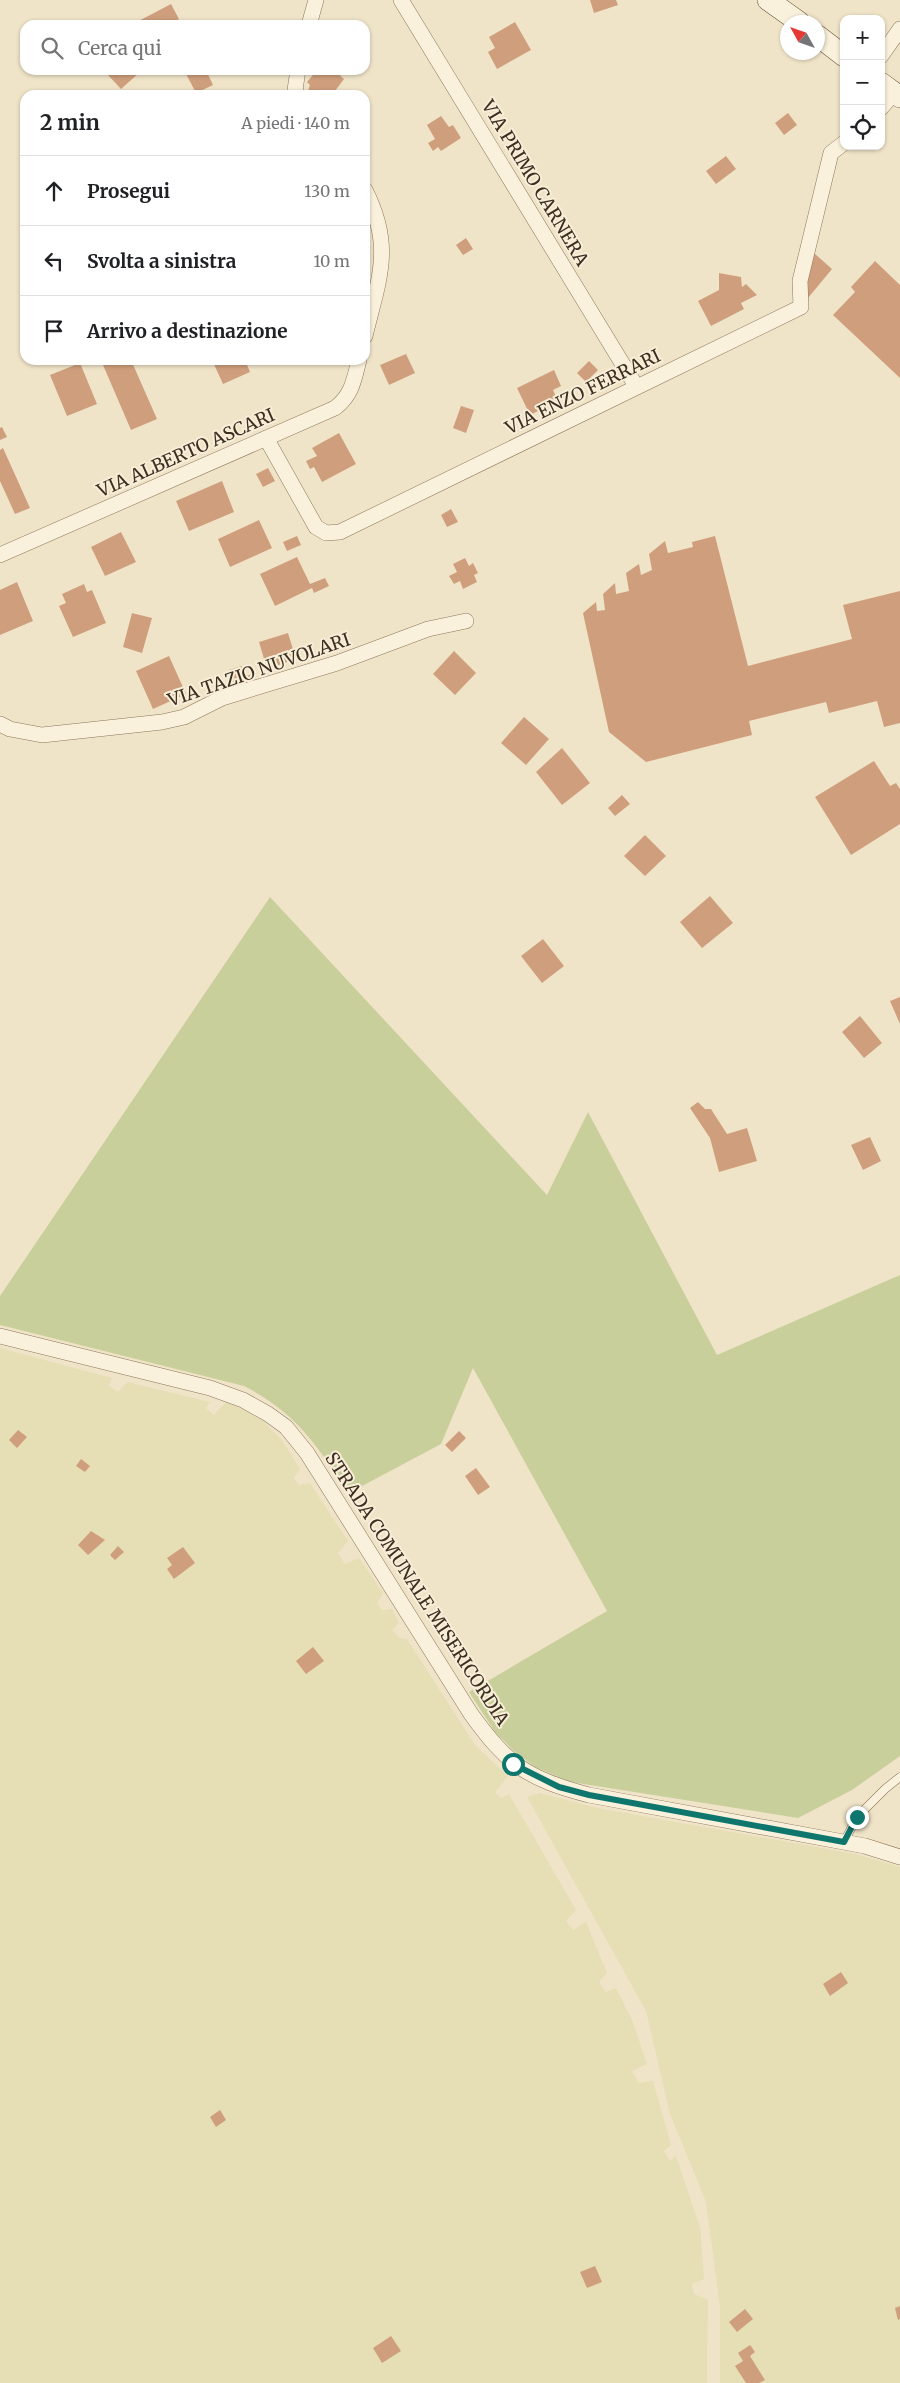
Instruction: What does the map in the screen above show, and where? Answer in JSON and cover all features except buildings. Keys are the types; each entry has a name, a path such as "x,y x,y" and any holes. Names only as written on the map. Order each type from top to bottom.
{"main road":[{"path":"768,0 789,15"},
{"path":"825,41 840,53"}],"street":[{"path":"310,20 316,0"},
{"name":"VIA PRIMO CARNERA","path":"401,0 636,386"},
{"path":"885,50 900,29"},
{"path":"295,90 297,75"},
{"name":"VIA ENZO FERRARI","path":"266,438 316,527 326,533 340,532 801,307 800,281 831,153 840,146"},
{"path":"370,199 383,243 383,261 370,315"},
{"name":"VIA ALBERTO ASCARI","path":"0,555 335,408 347,399 353,388 358,365"},
{"name":"VIA TAZIO NUVOLARI","path":"0,724 10,729 42,735 162,722 184,717 222,698 337,663 428,629 466,620"},
{"name":"STRADA COMUNALE MISERICORDIA","path":"0,1336 210,1388 243,1400 286,1427 307,1453 471,1714 492,1743 513,1764 533,1776 559,1787 589,1795 865,1846 900,1857"}],"lane":[{"path":"844,1842 857,1817 900,1777"}],"shaded area":[{"path":"0,1348 112,1378 109,1386 118,1392 127,1382 210,1402 206,1408 214,1415 226,1402 262,1420 282,1440 300,1469 294,1478 299,1485 310,1483 348,1541 338,1553 345,1564 359,1558 383,1593 377,1603 382,1610 392,1609 399,1623 392,1630 400,1638 407,1639 475,1745 508,1776 495,1792 501,1798 509,1794 576,1910 566,1921 573,1930 586,1922 607,1973 599,1982 606,1992 616,1988 633,2022 647,2064 632,2071 639,2083 653,2081 671,2145 664,2151 670,2161 676,2156 700,2227 704,2279 692,2284 694,2294 708,2300 707,2383 0,2383"},
{"path":"539,1793 598,1808 855,1854 900,1867 900,2383 720,2383 720,2307 706,2202 670,2114 646,2011 527,1797"}],"green space":[{"path":"270,897 547,1195 588,1112 717,1355 900,1275 900,1756 852,1790 798,1818 571,1782 535,1767 514,1751 495,1732 469,1692 607,1611 473,1368 441,1444 349,1493 315,1445 292,1419 262,1396 244,1386 0,1325 0,1296"}],"route":[{"path":"513,1764 533,1776 559,1787 589,1795 844,1842 857,1817"}]}
